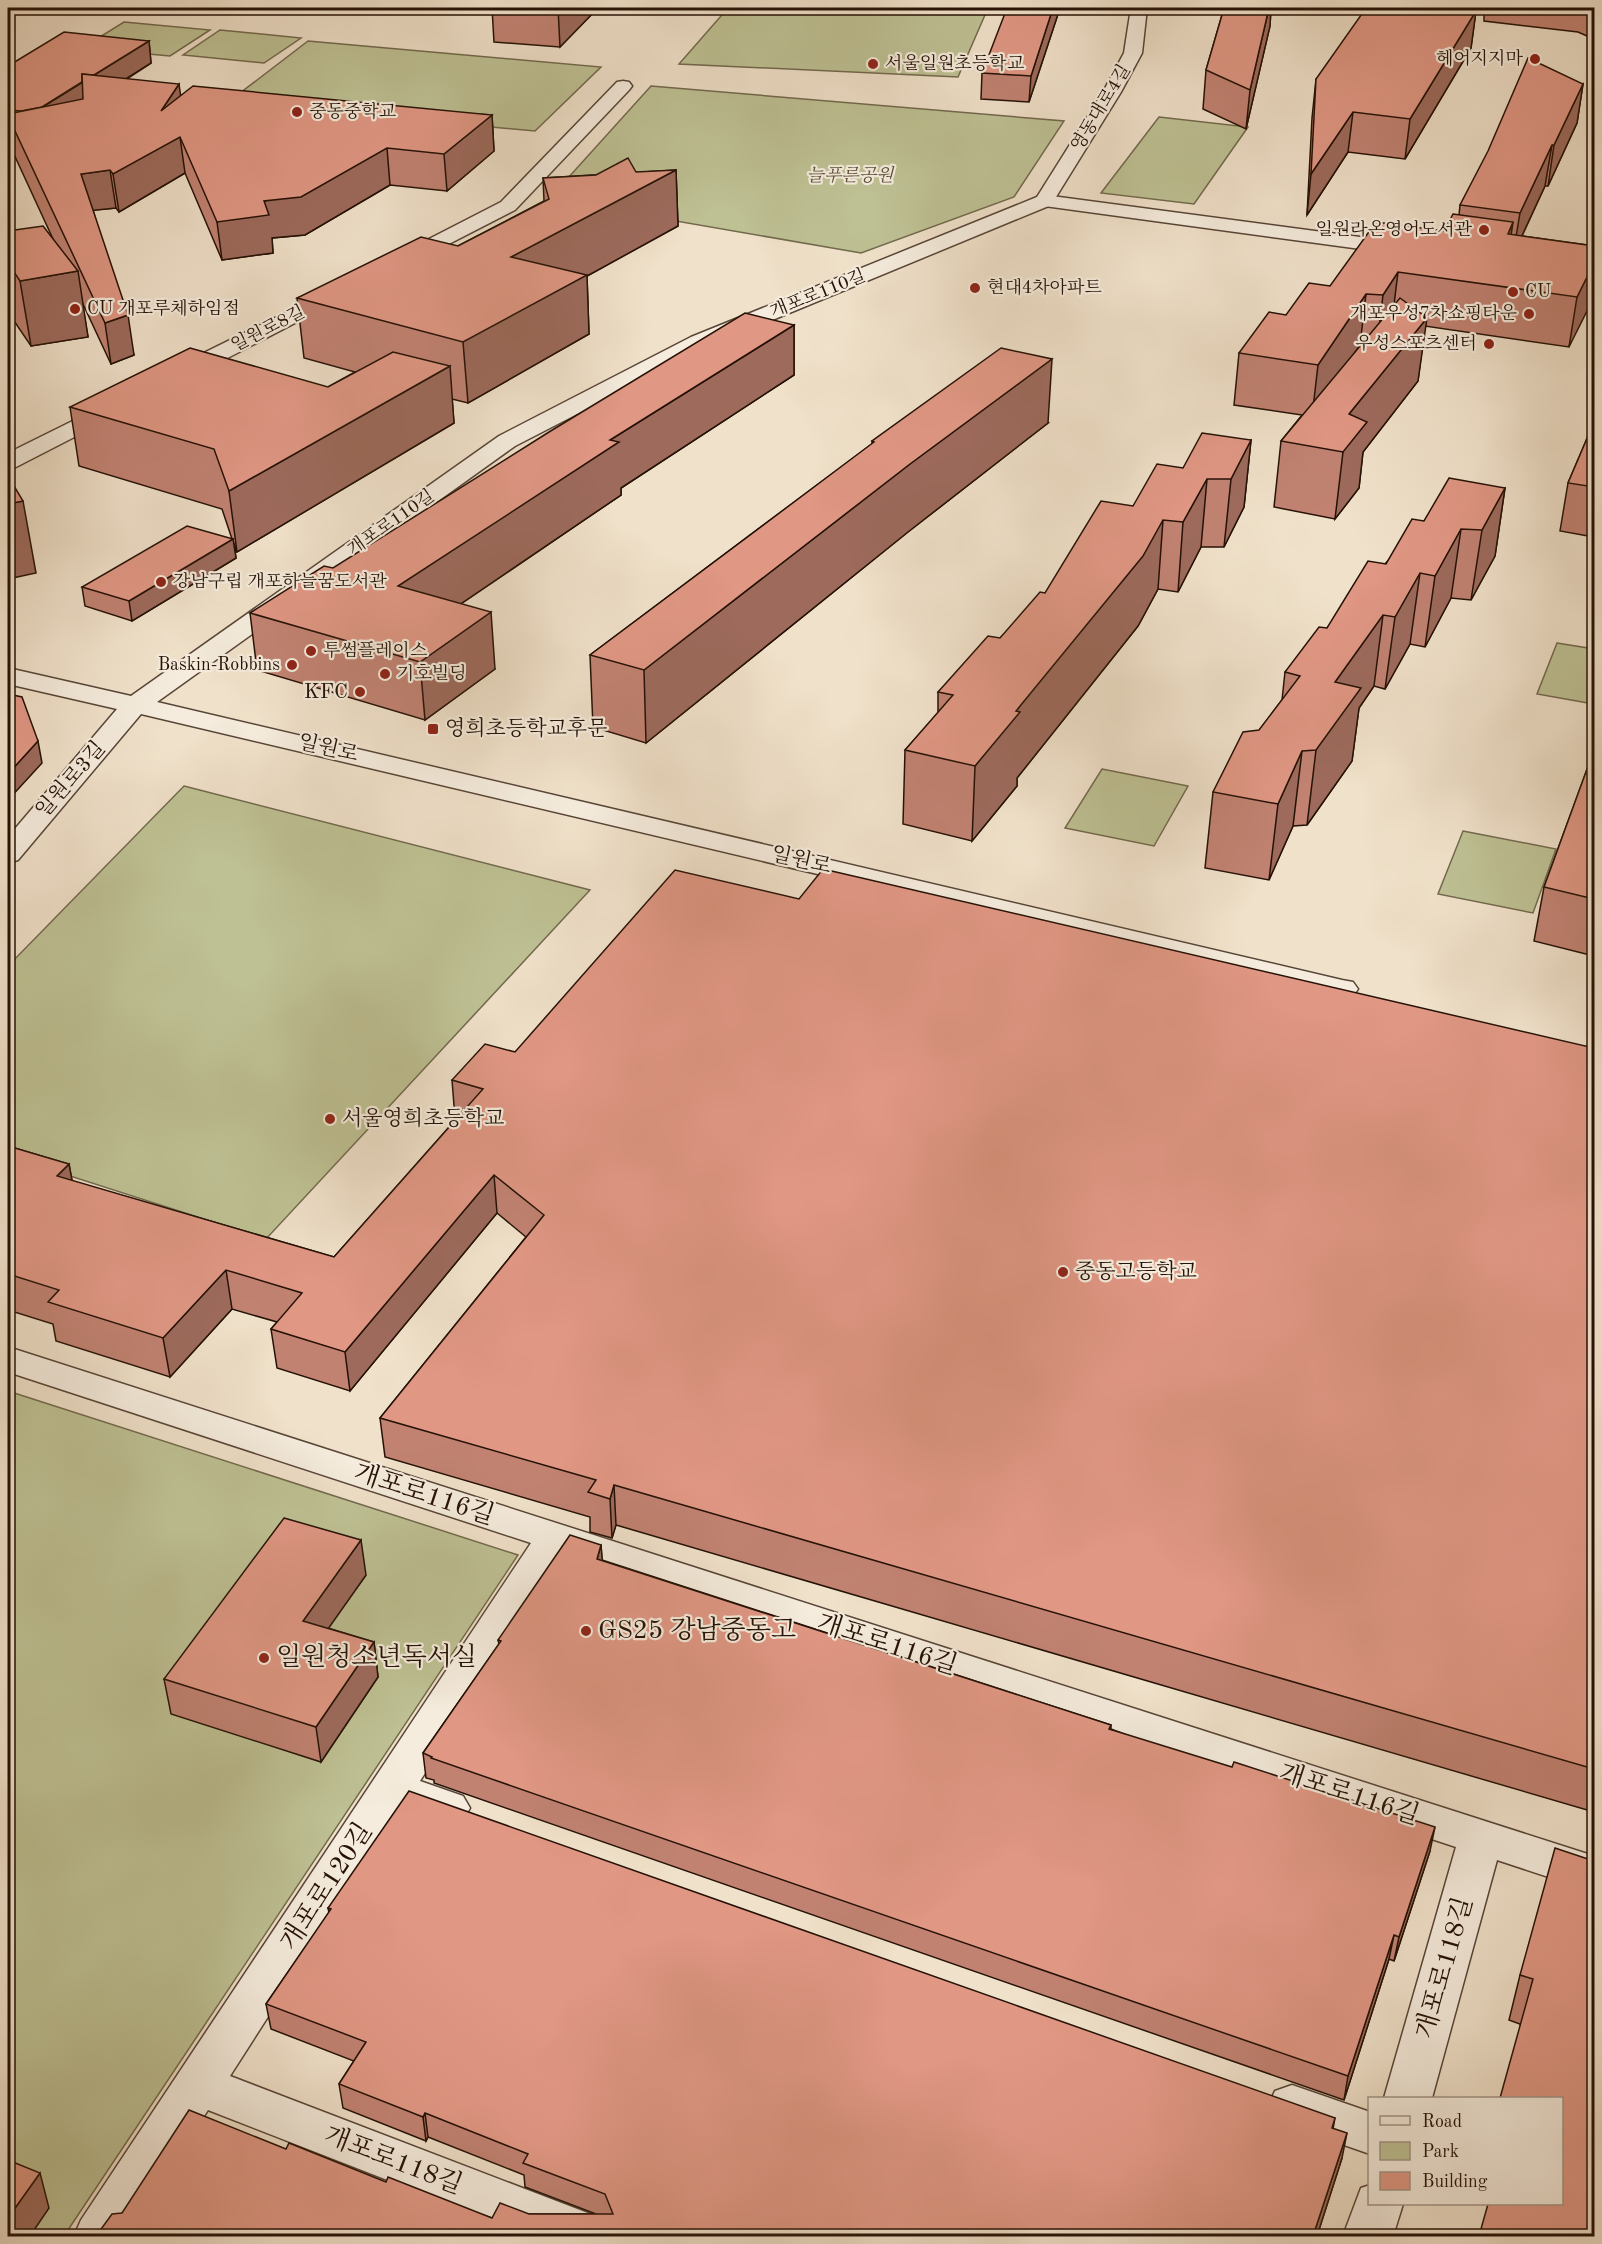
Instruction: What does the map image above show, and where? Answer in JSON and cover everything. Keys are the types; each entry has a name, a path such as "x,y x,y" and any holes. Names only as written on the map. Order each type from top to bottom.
{"street":[{"name":"영동대로4길","path":"1044,201 1112,92 1133,53 1140,8"},
{"path":"381,272 508,206 623,86"},
{"name":"개포로110길","path":"135,705 507,441 699,342 1044,201 1427,252"},
{"name":"일원로8길","path":"157,386 359,282"},
{"path":"8,462 135,396"},
{"name":"일원로","path":"8,676 1362,994"},
{"name":"일원로3길","path":"8,854 135,705"},
{"name":"개포로116길","path":"8,1359 1594,1874"},
{"name":"개포로120길","path":"99,2236 556,1537"},
{"path":"392,1788 482,1820"},
{"name":"개포로118길","path":"1408,2097 1481,1838"},
{"name":"개포로118길","path":"198,2085 588,2236"},
{"path":"1257,2094 1368,2132"},
{"path":"1368,2236 1378,2205"}],"green space":[{"path":"728,8 988,8 958,77 679,64"},
{"path":"124,22 210,30 170,56 82,48"},
{"path":"220,30 301,38 264,63 183,55"},
{"path":"308,41 601,67 535,131 227,103"},
{"name":"늘푸른공원","path":"651,86 1064,121 1014,197 861,253 549,199"},
{"path":"1159,117 1248,127 1194,204 1101,193"},
{"path":"1557,643 1594,649 1594,704 1537,694"},
{"path":"1102,769 1188,786 1154,846 1065,828"},
{"path":"184,786 590,890 266,1239 8,1156 8,966"},
{"path":"1463,831 1556,849 1533,913 1438,894"},
{"path":"8,1391 518,1555 64,2236 8,2236"}],"building":[{"path":"1007,8 1053,8 1031,76 982,73"},
{"path":"1224,8 1269,8 1250,90 1206,70"},
{"path":"1366,8 1444,8 1476,11 1410,119 1353,112 1311,174 1316,79"},
{"path":"64,32 149,41 94,75 82,74 82,82 42,107 21,111 8,110 8,66"},
{"path":"1528,58 1583,84 1520,213 1460,205 1488,151"},
{"path":"82,74 179,84 161,111 193,86 492,115 444,154 387,148 301,197 264,201 269,215 217,222 180,137 113,174 110,170 81,174 128,315 105,323 8,116 8,114 83,99"},
{"path":"628,158 636,172 676,170 511,257 587,275 463,342 297,298 421,237 458,246 549,199 543,178 596,175"},
{"path":"1453,214 1513,222 1508,234 1594,246 1594,263 1577,297 1398,272 1383,295 1366,294 1318,365 1239,353 1269,312 1286,315 1309,283 1330,286 1376,222 1444,231"},
{"path":"43,226 78,271 20,281 8,263 8,231"},
{"path":"1400,298 1427,318 1349,414 1367,422 1343,452 1281,441"},
{"path":"745,313 794,325 610,440 619,442 398,586 491,612 420,662 250,613 324,566 333,568 549,432"},
{"path":"190,348 328,387 393,352 450,366 229,491 214,449 70,407"},
{"path":"1001,348 1052,359 910,464 644,670 590,655 874,442 872,441"},
{"path":"1594,422 1594,487 1568,483"},
{"path":"1202,433 1251,440 1231,479 1207,479 1183,522 1163,520 1143,556 1016,711 1020,712 975,766 905,750 953,695 938,692 988,636 1000,638 1040,592 1045,593 1101,501 1133,506 1157,464 1183,468"},
{"path":"8,476 23,501 8,504"},
{"path":"1449,478 1505,488 1482,530 1461,529 1435,576 1420,573 1395,617 1383,615 1335,682 1361,688 1316,750 1302,751 1278,804 1213,792 1243,732 1259,730 1300,676 1285,672 1319,627 1327,628 1368,561 1386,564 1412,519 1424,521"},
{"path":"187,526 233,539 129,601 82,587"},
{"path":"8,694 22,697 38,741 8,774"},
{"path":"1594,750 1594,899 1544,887"},
{"name":"중동고등학교","path":"823,869 1594,1048 1594,1769 614,1485 610,1499 588,1492 596,1480 380,1418 544,1215 494,1175 345,1352 271,1329 302,1293 226,1270 163,1338 48,1302 59,1290 8,1274 8,1146 69,1164 57,1176 334,1257 483,1089 452,1080 485,1044 515,1052 675,870 799,899"},
{"path":"284,1518 361,1540 303,1621 374,1642 316,1727 164,1679"},
{"path":"570,1535 601,1545 597,1559 1111,1725 1109,1729 1232,1767 1234,1762 1435,1827 1399,1937 1394,1935 1348,2076 431,1758 423,1753 501,1641 498,1640"},
{"path":"409,1791 1335,2118 1332,2128 1347,2133 1313,2236 96,2236 112,2214 122,2213 189,2110 286,2149 289,2143 386,2182 388,2177 492,2218 500,2203 529,2214 613,2214 605,2194 523,2163 528,2154 425,2113 423,2117 339,2084 366,2042 266,2004 331,1909 328,1908"},
{"path":"1555,1848 1594,1861 1594,2236 1479,2236 1488,2205 1563,2205 1563,2097 1500,2097 1533,1979 1520,1975"},
{"path":"8,2160 40,2173 8,2218"}],"place":[{"name":"헤어지지마","path":"1535,59"},
{"name":"서울일원초등학교","path":"873,64"},
{"name":"중동중학교","path":"297,112"},
{"name":"일원라온영어도서관","path":"1484,230"},
{"name":"현대4차아파트","path":"975,288"},
{"name":"CU","path":"1513,292"},
{"name":"CU 개포루체하임점","path":"75,309"},
{"name":"개포우성7차쇼핑타운","path":"1529,314"},
{"name":"우성스포츠센터","path":"1489,344"},
{"name":"강남구립 개포하늘꿈도서관","path":"161,582"},
{"name":"투썸플레이스","path":"311,651"},
{"name":"Baskin-Robbins","path":"292,665"},
{"name":"기호빌딩","path":"385,674"},
{"name":"KFC","path":"360,692"},
{"name":"영희초등학교후문","path":"433,729"},
{"name":"서울영희초등학교","path":"330,1119"},
{"name":"중동고등학교","path":"1063,1272"},
{"name":"GS25 강남중동고","path":"586,1631"},
{"name":"일원청소년독서실","path":"264,1658"}]}
